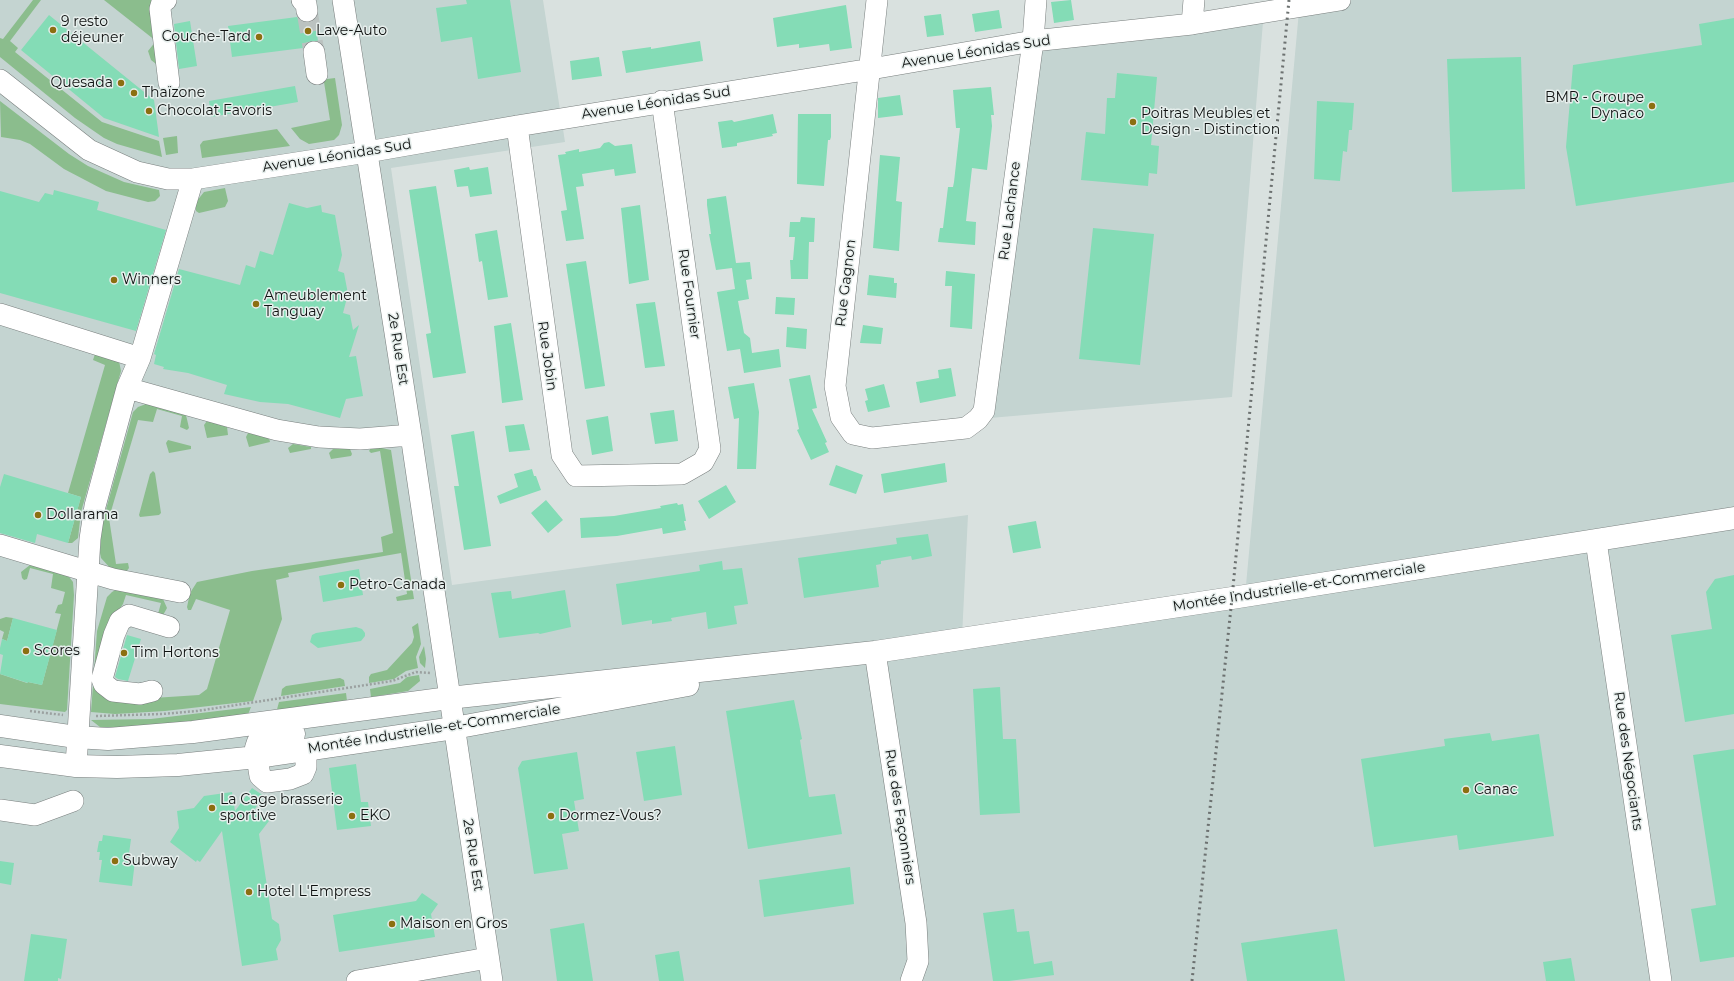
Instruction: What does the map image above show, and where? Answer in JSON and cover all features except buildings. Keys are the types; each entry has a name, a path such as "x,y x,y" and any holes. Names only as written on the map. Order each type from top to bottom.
{"main road":[{"name":"Montée Industrielle-et-Commerciale","path":"0,756 76,766 117,767 178,765 257,757 454,728 869,652 1224,599 1734,518"},
{"name":"Montée Industrielle-et-Commerciale","path":"0,726 76,737 108,739 193,732 449,698 869,652"},
{"path":"257,757 256,748 258,742 267,738 328,729 351,711"}],"street":[{"path":"166,0 162,2 160,9 169,83"},
{"name":"2e Rue Est","path":"343,0 412,435 449,698 492,981"},
{"name":"Rue Gagnon","path":"877,0 871,69 834,386 841,417 852,434 872,438 966,428 978,419"},
{"name":"Rue Lachance","path":"978,419 984,411 1033,41 1036,0"},
{"path":"1192,24 1194,0"},
{"name":"Avenue Léonidas Sud","path":"0,80 89,150 137,172 168,179 193,179 367,152 662,101 871,69 1033,41 1192,24 1340,0"},
{"path":"314,52 317,74"},
{"name":"Rue Fournier","path":"662,101 710,449 703,462 682,474"},
{"name":"Rue Jobin","path":"516,126 562,455 576,476 682,474"},
{"path":"76,766 76,737 90,539 95,506 127,388 140,358 193,179"},
{"path":"0,314 140,358"},
{"path":"127,388 277,430 319,438 360,439 412,435"},
{"name":"Rue des Négociants","path":"1596,541 1661,981"},
{"path":"0,545 113,580 180,592"},
{"path":"152,691 140,694 113,691 104,684 102,679 114,635 120,621 129,615 169,627"},
{"name":"Rue des Façonniers","path":"869,652 916,923 918,961 911,981"},
{"path":"0,810 35,815 73,801"},
{"path":"357,981 488,958"}],"path":[{"path":"28,710 78,715 162,714 197,711 366,686 392,681 416,672 425,674 446,672"}],"shaded area":[{"path":"0,0 543,0 565,142 391,168 452,585 968,515 962,637 1246,585 1300,0 1734,0 1734,981 0,981"},
{"path":"1263,22 1232,397 990,418 1039,50"}],"green space":[{"path":"33,0 41,0 10,41 18,48 15,52 102,122 159,141 162,157 117,144 104,138 75,118 0,57 0,38 3,39"},
{"path":"104,0 155,0 160,67 151,60 148,51 156,41"},
{"path":"335,78 342,125 339,135 334,140 309,144 300,139 291,128 330,120 324,82 327,79"},
{"path":"0,101 69,154 88,166 124,182 159,190 160,196 155,201 148,202 106,191 64,169 30,144 20,140 1,137"},
{"path":"277,129 290,146 202,158 200,145 203,141"},
{"path":"177,136 178,153 166,155 163,138"},
{"path":"225,188 228,201 225,207 199,213 196,211 196,202 204,192"},
{"path":"95,354 119,361 121,371 81,512 78,538 72,543 68,543 81,497 68,493 105,365 93,360"},
{"path":"146,404 186,415 189,428 187,430 180,427 182,416 157,409 153,422 138,420 109,518 116,564 128,563 129,568 126,572 112,570 101,558 102,524 133,412 138,407"},
{"path":"207,421 227,427 228,435 207,438 204,425"},
{"path":"248,433 269,438 270,442 249,447 246,437"},
{"path":"168,440 191,446 191,449 169,453 166,443"},
{"path":"293,444 311,447 311,449 290,453 288,448"},
{"path":"377,447 391,450 414,599 397,601 396,597 407,594 401,553 288,573 289,577 276,580 282,619 253,701 165,711 115,714 91,712 97,631 107,597 119,588 163,599 167,608 162,617 158,614 161,603 126,595 123,604 116,614 98,678 138,699 199,695 207,689 230,610 196,599 191,610 188,610 187,607 190,593 197,582 252,571 383,552 381,537 393,533 380,451 371,453 369,451 371,448"},
{"path":"333,449 350,449 352,454 351,456 331,459 329,453"},
{"path":"153,471 155,473 161,513 159,515 140,517 139,515 150,474"},
{"path":"30,565 66,573 73,582 74,595 67,710 65,712 0,704 0,674 27,683 42,685 61,614 55,613 58,605 62,604 65,592 51,588 53,574 30,568 27,579 24,580 21,572"},
{"path":"6,617 13,618 7,641 2,639 4,632 0,630 0,619"},
{"path":"418,623 421,644 416,657 418,668 406,671 394,679 369,683 369,677 371,674 387,670 412,643 414,637 412,627"},
{"path":"424,646 426,659 425,668 420,663 419,657"},
{"path":"419,675 420,681 408,691 371,697 370,689 400,683 407,677"},
{"path":"340,678 344,680 345,686 281,696 282,689 286,686"},
{"path":"346,693 347,701 276,713 279,702"},
{"path":"251,707 247,717 132,727 100,727 91,720 151,719"}],"tunnel":[{"path":"307,11 314,52"}],"railway":[{"path":"1192,981 1232,598 1289,0"}],"place":[{"name":"9 resto déjeuner","path":"53,30"},
{"name":"Lave-Auto","path":"308,31"},
{"name":"Couche-Tard","path":"259,37"},
{"name":"Quesada","path":"121,83"},
{"name":"Thaïzone","path":"134,93"},
{"name":"BMR - Groupe Dynaco","path":"1652,106"},
{"name":"Chocolat Favoris","path":"149,111"},
{"name":"Poitras Meubles et Design - Distinction","path":"1133,122"},
{"name":"Winners","path":"114,280"},
{"name":"Ameublement Tanguay","path":"256,304"},
{"name":"Dollarama","path":"38,515"},
{"name":"Petro-Canada","path":"341,585"},
{"name":"Scores","path":"26,651"},
{"name":"Tim Hortons","path":"124,653"},
{"name":"Canac","path":"1466,790"},
{"name":"La Cage brasserie sportive","path":"212,808"},
{"name":"EKO","path":"352,816"},
{"name":"Dormez-Vous?","path":"551,816"},
{"name":"Subway","path":"115,861"},
{"name":"Hotel L'Empress","path":"249,892"},
{"name":"Maison en Gros","path":"392,924"}]}
